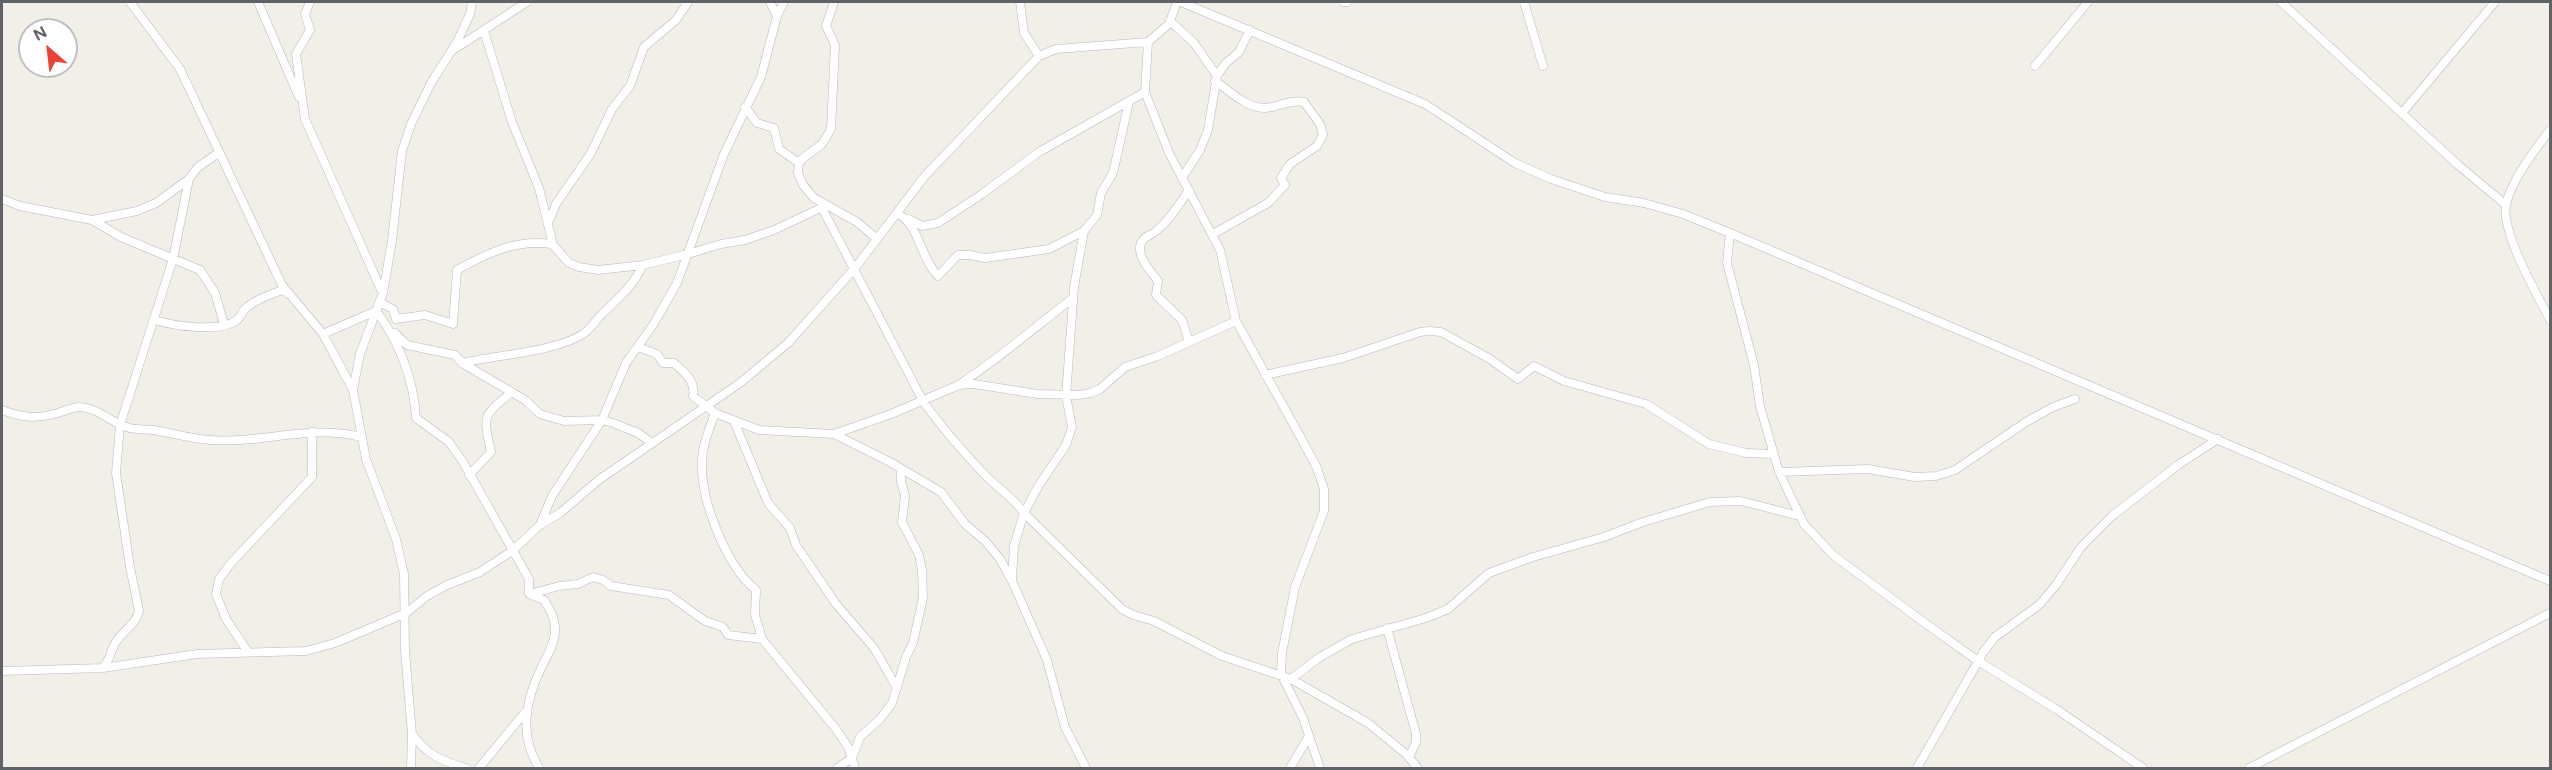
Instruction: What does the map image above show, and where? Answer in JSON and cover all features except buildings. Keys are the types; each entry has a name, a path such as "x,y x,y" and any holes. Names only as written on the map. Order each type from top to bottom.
{"street":[{"path":"130,2 180,69 282,285 323,334 353,390 370,473 396,539 404,574 405,651 412,734 411,768"},
{"path":"258,2 303,107"},
{"path":"310,2 305,14 310,30 296,54 305,119 383,293"},
{"path":"353,390 360,354 383,293 392,242 402,151 411,124 452,51 470,14 472,2"},
{"path":"452,51 527,2"},
{"path":"549,223 556,204 591,153 612,109 630,86 644,47 650,39 676,20 688,2"},
{"path":"770,2 777,16"},
{"path":"540,525 552,496 602,420 617,382 667,301 688,255 710,191 745,107 761,77 777,16 784,2"},
{"path":"834,2 826,26 834,45 831,129 822,144 799,163 798,173 803,185 824,207 857,222 876,238"},
{"path":"1020,2 1027,40 1039,56"},
{"path":"2,670 103,668 197,654 306,651 335,643 406,613 427,596 480,572 512,551 540,525 560,513 600,479 708,407 788,343 855,268 924,177 1039,56 1056,49 1148,42 1163,31 1179,2 1425,104 1515,162 1551,179 1605,197 1644,203 1683,214 1730,232 2550,581"},
{"path":"1524,2 1543,66"},
{"path":"2035,66 2088,2"},
{"path":"2281,2 2506,205"},
{"path":"2402,113 2495,2"},
{"path":"1170,21 1194,43 1216,78 1243,101 1262,108 1304,102 1320,124 1323,135 1317,146 1290,164 1281,178 1285,185 1275,199 1213,234"},
{"path":"1182,178 1194,161 1208,130 1216,78 1225,64 1239,52 1250,30"},
{"path":"484,31 512,122 532,169 549,223 549,231 557,250 569,263 598,270 643,265 688,255 721,243 746,240 824,207"},
{"path":"1148,42 1145,92 1169,153 1220,250 1236,321 1317,468 1325,501 1295,587 1282,653 1281,675 1303,718 1320,768"},
{"path":"897,213 922,226 938,223 1039,152 1145,92"},
{"path":"908,218 927,261 938,276 958,255 985,258 1050,249 1084,231 1097,215 1101,194 1113,173 1129,102"},
{"path":"745,107 757,123 774,128 779,149 799,163"},
{"path":"2550,130 2519,175 2506,205 2507,228 2550,320"},
{"path":"92,220 137,211 156,203 189,179 197,168 218,153"},
{"path":"103,668 110,660 115,643 137,618 139,612 116,473 120,425 173,259 189,179"},
{"path":"1189,190 1170,217 1156,231 1144,238 1140,247 1144,261 1158,281 1156,296 1182,320 1189,342"},
{"path":"2,199 20,206 92,220 121,237 200,270 209,280 215,293 224,324"},
{"path":"824,207 880,323 922,401 960,448 990,480 1015,500 1024,513 1122,609 1154,621 1222,656 1291,679 1368,723 1418,768"},
{"path":"1012,581 1014,546 1024,513 1039,485 1066,445 1072,427 1066,396 1073,298 1084,231"},
{"path":"1730,232 1727,263 1742,315 1754,365 1760,406 1773,454 1799,516 1814,537 1833,555 1978,661 2056,709 2143,768"},
{"path":"323,334 377,307 393,309 396,319 425,315 453,324 457,270 506,246 529,242 551,244"},
{"path":"462,363 550,346 582,334 620,298 636,279 643,265"},
{"path":"155,320 182,327 224,324 237,320 246,308 275,292 283,290 294,300"},
{"path":"638,347 657,354 663,363 674,363 689,376 694,389 693,396 715,413 759,430 834,434 959,385 994,362 1018,340 1073,298"},
{"path":"377,307 392,330 407,345 455,355 462,363 525,400 540,414 564,421 602,420 638,433 652,443"},
{"path":"959,385 974,384 1036,394 1066,396 1091,393 1100,389 1125,367 1236,321"},
{"path":"392,330 415,399 416,418 449,442 529,579 529,594"},
{"path":"1265,375 1343,358 1420,332 1441,332 1490,359 1518,379 1534,366 1564,381 1646,404 1709,444 1746,453 1773,454"},
{"path":"469,475 491,452 484,422 489,412 512,392"},
{"path":"1779,472 1868,469 1915,477 1936,476 1955,470 2053,406 2075,399"},
{"path":"2,410 20,417 38,419 74,407 83,407 132,429 229,441 312,432 343,432 361,437"},
{"path":"715,413 703,452 702,465 705,492 713,518 745,582 756,590 755,615 762,639 836,729 855,768"},
{"path":"734,421 764,496 790,528 796,545 836,604 874,648 897,688"},
{"path":"248,652 226,619 216,594 219,579 231,563 312,477 312,432"},
{"path":"834,434 941,492 965,524 985,541 1000,559 1047,660 1065,727 1086,768"},
{"path":"1917,768 1978,661 1995,637 2039,605 2056,585 2081,547 2112,516 2178,465 2218,438"},
{"path":"837,768 852,758 860,737 887,711 913,643 924,591 919,555 902,522 905,496 901,469"},
{"path":"1291,679 1333,649 1352,639 1426,618 1448,609 1489,573 1512,564 1710,502 1741,501 1799,516"},
{"path":"529,594 559,586 578,584 593,577 603,579 611,586 669,595 705,621 723,627 728,635 762,639"},
{"path":"529,594 544,600 555,623 556,633 531,687 526,711 526,738 539,768"},
{"path":"2249,768 2550,613"},
{"path":"1387,628 1416,734 1416,742 1408,758"},
{"path":"479,768 526,711"},
{"path":"412,734 434,757 466,768"},
{"path":"1290,768 1309,736"}]}
